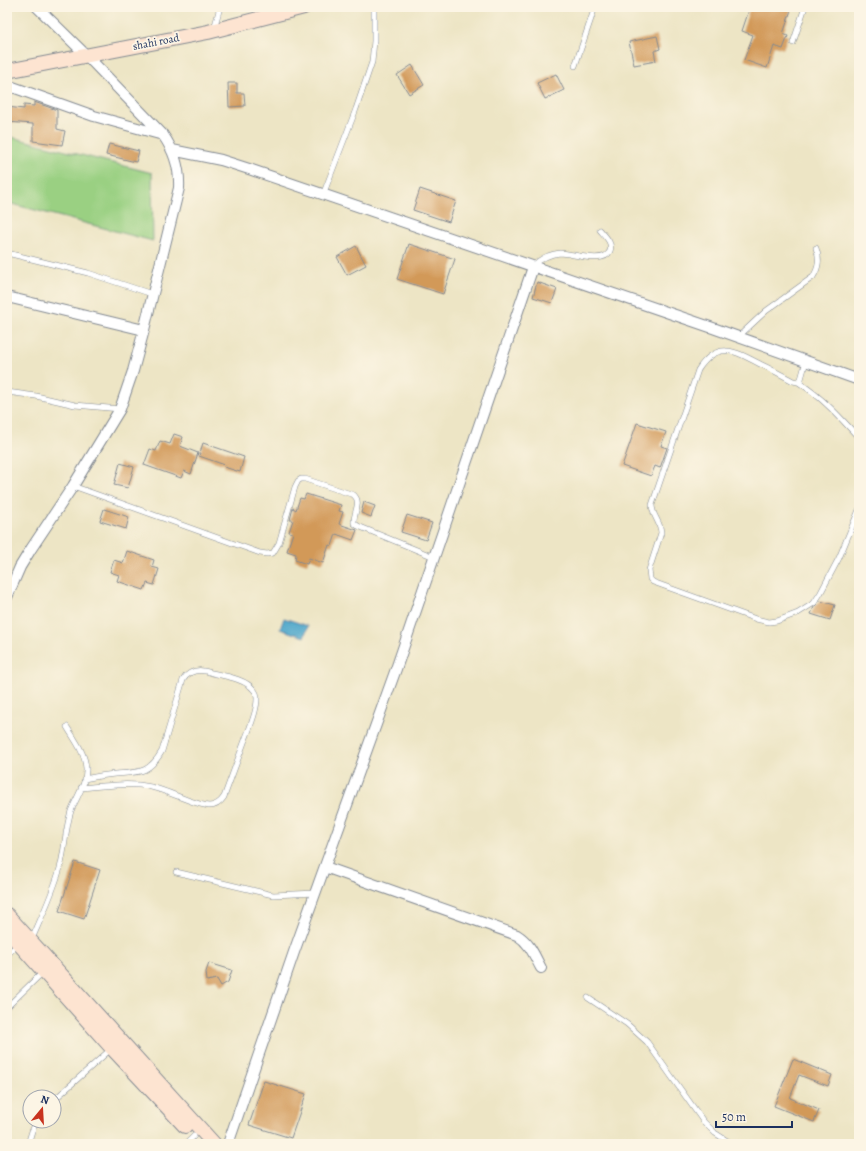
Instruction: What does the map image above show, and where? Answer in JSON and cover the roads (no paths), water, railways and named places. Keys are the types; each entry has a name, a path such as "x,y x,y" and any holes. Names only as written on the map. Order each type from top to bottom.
{"main road":[{"name":"shahi road","path":"7,70 214,30 304,7"},
{"path":"7,915 25,942 47,967 214,1144"},
{"path":"7,930 25,942"},
{"path":"47,967 112,1048 194,1141"}],"street":[{"path":"7,597 20,567 73,486 120,409 133,371 144,330 178,188 179,178 177,160 163,135 86,55 37,7"},
{"path":"7,84 94,116 163,135"},
{"path":"172,150 221,160 324,194 533,267 738,336 859,380"},
{"path":"228,1144 374,733 533,267"},
{"path":"7,297 144,330"},
{"path":"326,867 517,935 525,940 529,945 541,968"}],"lane":[{"path":"214,30 220,7"},
{"path":"324,194 372,62 374,41 374,7"},
{"path":"575,66 595,7"},
{"path":"793,43 805,7"},
{"path":"533,267 542,258 560,253 594,258 604,257 609,253 610,245 600,230"},
{"path":"738,336 766,311 813,277 819,263 816,248"},
{"path":"7,253 94,275 152,294"},
{"path":"859,438 821,398 798,382 787,378 740,353 727,350 719,351 710,355 698,370 652,505 652,512 658,521 661,528 661,533 649,570 650,579 653,582 756,619 769,622 777,621 808,608 817,599 839,558 859,510"},
{"path":"798,382 801,379 806,361"},
{"path":"7,392 36,396 75,405 120,409"},
{"path":"73,486 267,554 273,553 279,544 295,487 301,478 354,495 358,499 354,523 358,526 435,557"},
{"path":"81,788 129,784 141,785 203,804 215,805 224,797 252,724 257,698 255,691 248,684 208,671 200,670 186,674 162,751 156,761 150,767 138,772 84,779"},
{"path":"7,955 25,942 53,889 60,867 71,811 84,779 86,771 85,762 68,727"},
{"path":"176,872 273,895 316,893"},
{"path":"7,1007 47,967"},
{"path":"588,998 627,1024 647,1042 704,1121 715,1133 732,1144"},
{"path":"62,1093 112,1048"},
{"path":"28,1144 34,1129"}],"water":[{"path":"284,618 308,626 304,637 280,629"}]}
